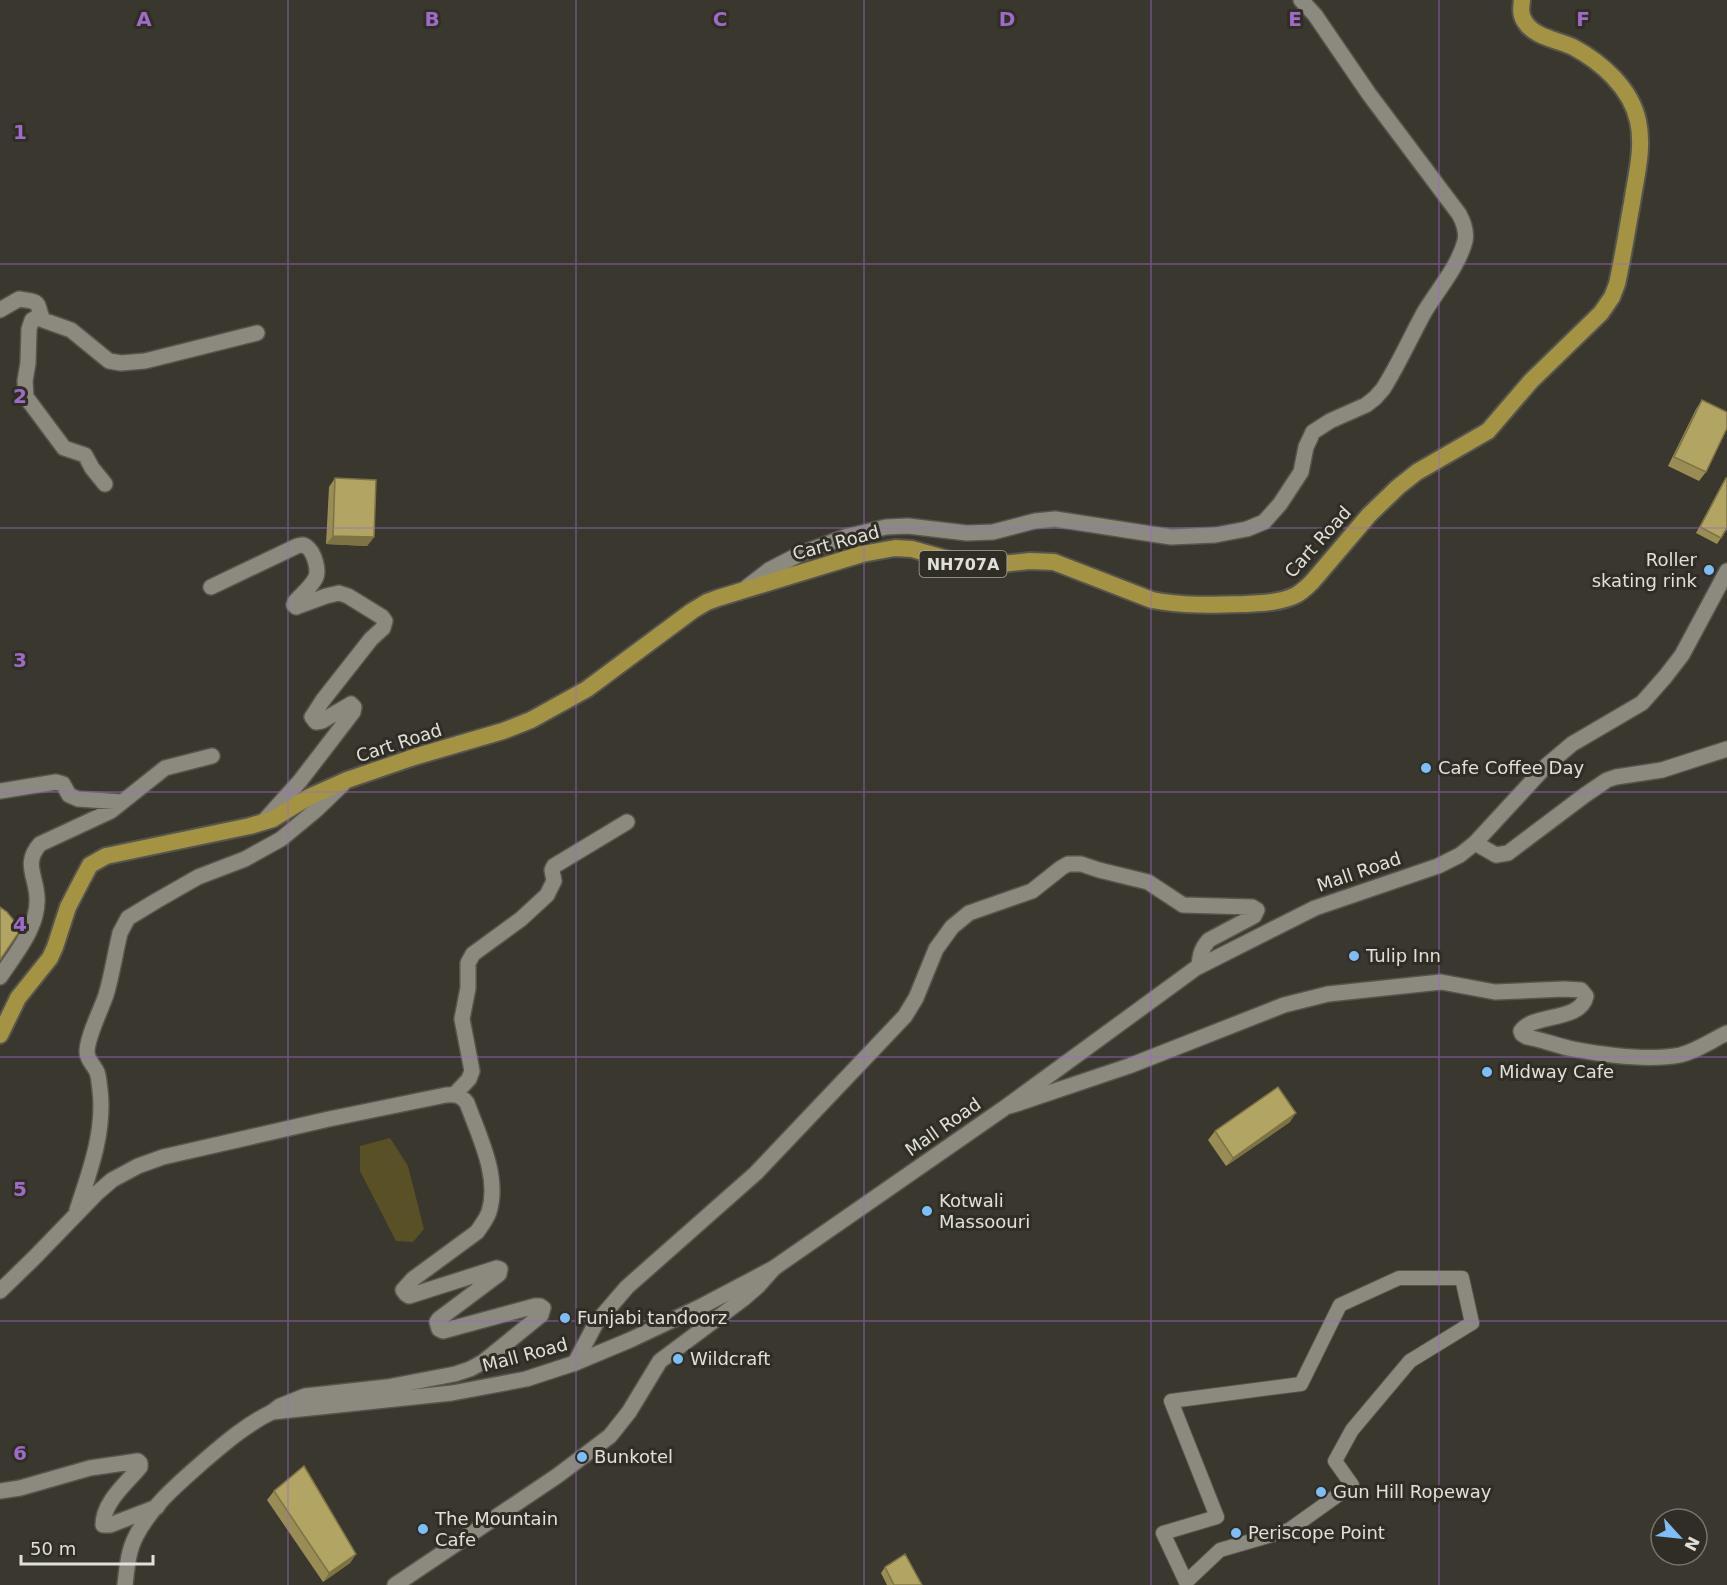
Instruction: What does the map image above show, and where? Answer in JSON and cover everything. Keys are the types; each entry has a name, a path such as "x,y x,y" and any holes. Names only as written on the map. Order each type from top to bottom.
{"highway":[{"name":"Cart Road","path":"0,1035 18,998 50,958 69,907 90,865 106,856 250,826 273,819 309,797 347,780 531,720 587,689 699,606 718,597 862,554 895,548 912,549 947,560 982,566 1030,561 1054,562 1152,600 1166,603 1210,605 1273,602 1293,597 1303,591 1369,514 1398,487 1417,472 1488,431 1531,381 1601,313 1612,297 1617,284 1641,150 1638,121 1631,101 1616,80 1600,64 1573,47 1538,33 1525,23 1520,11 1522,0"}],"street":[{"path":"744,589 769,570 800,554 844,537 886,527 908,526 967,533 993,532 1035,520 1055,519 1171,537 1215,535 1247,529 1264,522 1272,515 1301,472 1306,447 1313,432 1330,421 1366,405 1383,389 1425,310 1453,267 1465,240 1466,232 1460,214 1370,94 1315,15 1300,0"},
{"path":"0,310 19,299 28,300 39,305 43,320 76,333 109,361 121,363 145,361 257,333"},
{"path":"41,315 32,320 29,329 26,397 60,443 68,450 85,455 105,484"},
{"path":"211,587 303,545 312,554 317,573 314,581 294,606 297,608 339,593 348,596 385,621 382,628 323,700 312,717 316,722 322,721 351,704 354,707 353,712 300,782 264,821"},
{"name":"Mall Road","path":"125,1585 128,1558 136,1536 169,1491 231,1438 256,1420 272,1412 452,1393 526,1378 575,1363 630,1340 774,1268 1004,1109 1199,966 1315,908 1438,866 1460,855 1475,843 1554,758 1572,744 1642,703 1682,655 1727,571"},
{"path":"1475,843 1496,855 1508,853 1607,780 1669,768 1727,749"},
{"path":"0,977 28,933 37,908 31,860 36,849 45,842 105,814 165,768 212,756"},
{"path":"76,1216 94,1160 100,1116 99,1076 88,1058 88,1043 106,995 123,925 128,918 164,896 280,839 316,810 347,780"},
{"path":"0,791 56,782 63,784 69,795 78,799 122,802"},
{"path":"455,1094 469,1079 472,1071 462,1019 468,988 468,963 472,954 521,920 547,895 554,881 552,870 554,866 627,822"},
{"path":"575,1363 596,1323 627,1287 756,1173 896,1027 916,998 936,949 952,927 969,913 1025,895 1061,867 1074,863 1148,882 1183,905 1252,906 1256,908 1254,916 1209,940 1203,946 1199,966"},
{"path":"1004,1109 1129,1066 1284,1005 1328,994 1430,982 1451,983 1495,992 1581,990 1586,996 1583,1004 1571,1012 1528,1024 1521,1031 1527,1037 1572,1048 1634,1057 1660,1057 1699,1048 1727,1033"},
{"path":"0,1291 97,1193 112,1180 138,1166 163,1157 329,1119 455,1094 462,1097 467,1103 489,1166 492,1196 489,1212 477,1232 413,1279 403,1290 404,1293 409,1296 497,1268 500,1269 499,1274 439,1319 437,1322 439,1329 443,1330 535,1306 543,1308 541,1315 483,1362 470,1369 387,1387 305,1396 290,1401 272,1412"},
{"path":"395,1585 558,1476 610,1436 629,1412 660,1361 743,1299 774,1268"},
{"path":"1399,1278 1462,1278 1472,1323 1410,1361 1352,1430 1335,1461 1352,1485 1289,1530 1220,1550 1186,1582 1163,1533 1217,1517 1172,1401 1301,1384 1340,1305 1399,1278"},
{"path":"0,1491 20,1488 90,1468 138,1461 140,1467 110,1503 103,1525 110,1525 157,1507"}],"shaded area":[{"path":"390,1138 408,1166 424,1229 413,1242 396,1241 360,1171 360,1146"}],"building":[{"path":"1702,400 1727,412 1727,428 1706,472 1674,457"},
{"path":"335,478 376,480 374,537 333,536"},
{"path":"1726,478 1727,528 1721,538 1700,527"},
{"path":"0,907 21,929 0,960"},
{"path":"1278,1087 1296,1113 1233,1158 1215,1131"},
{"path":"304,1466 356,1554 329,1573 274,1491"},
{"path":"905,1554 922,1585 894,1585 885,1567"}],"place":[{"name":"Roller skating rink","path":"1709,570"},
{"name":"Cafe Coffee Day","path":"1426,768"},
{"name":"Tulip Inn","path":"1354,956"},
{"name":"Midway Cafe","path":"1487,1072"},
{"name":"Kotwali Massoouri","path":"927,1211"},
{"name":"Funjabi tandoorz","path":"565,1318"},
{"name":"Wildcraft","path":"678,1359"},
{"name":"Bunkotel","path":"582,1457"},
{"name":"Gun Hill Ropeway","path":"1321,1492"},
{"name":"The Mountain Cafe","path":"423,1529"},
{"name":"Periscope Point","path":"1236,1533"}]}
